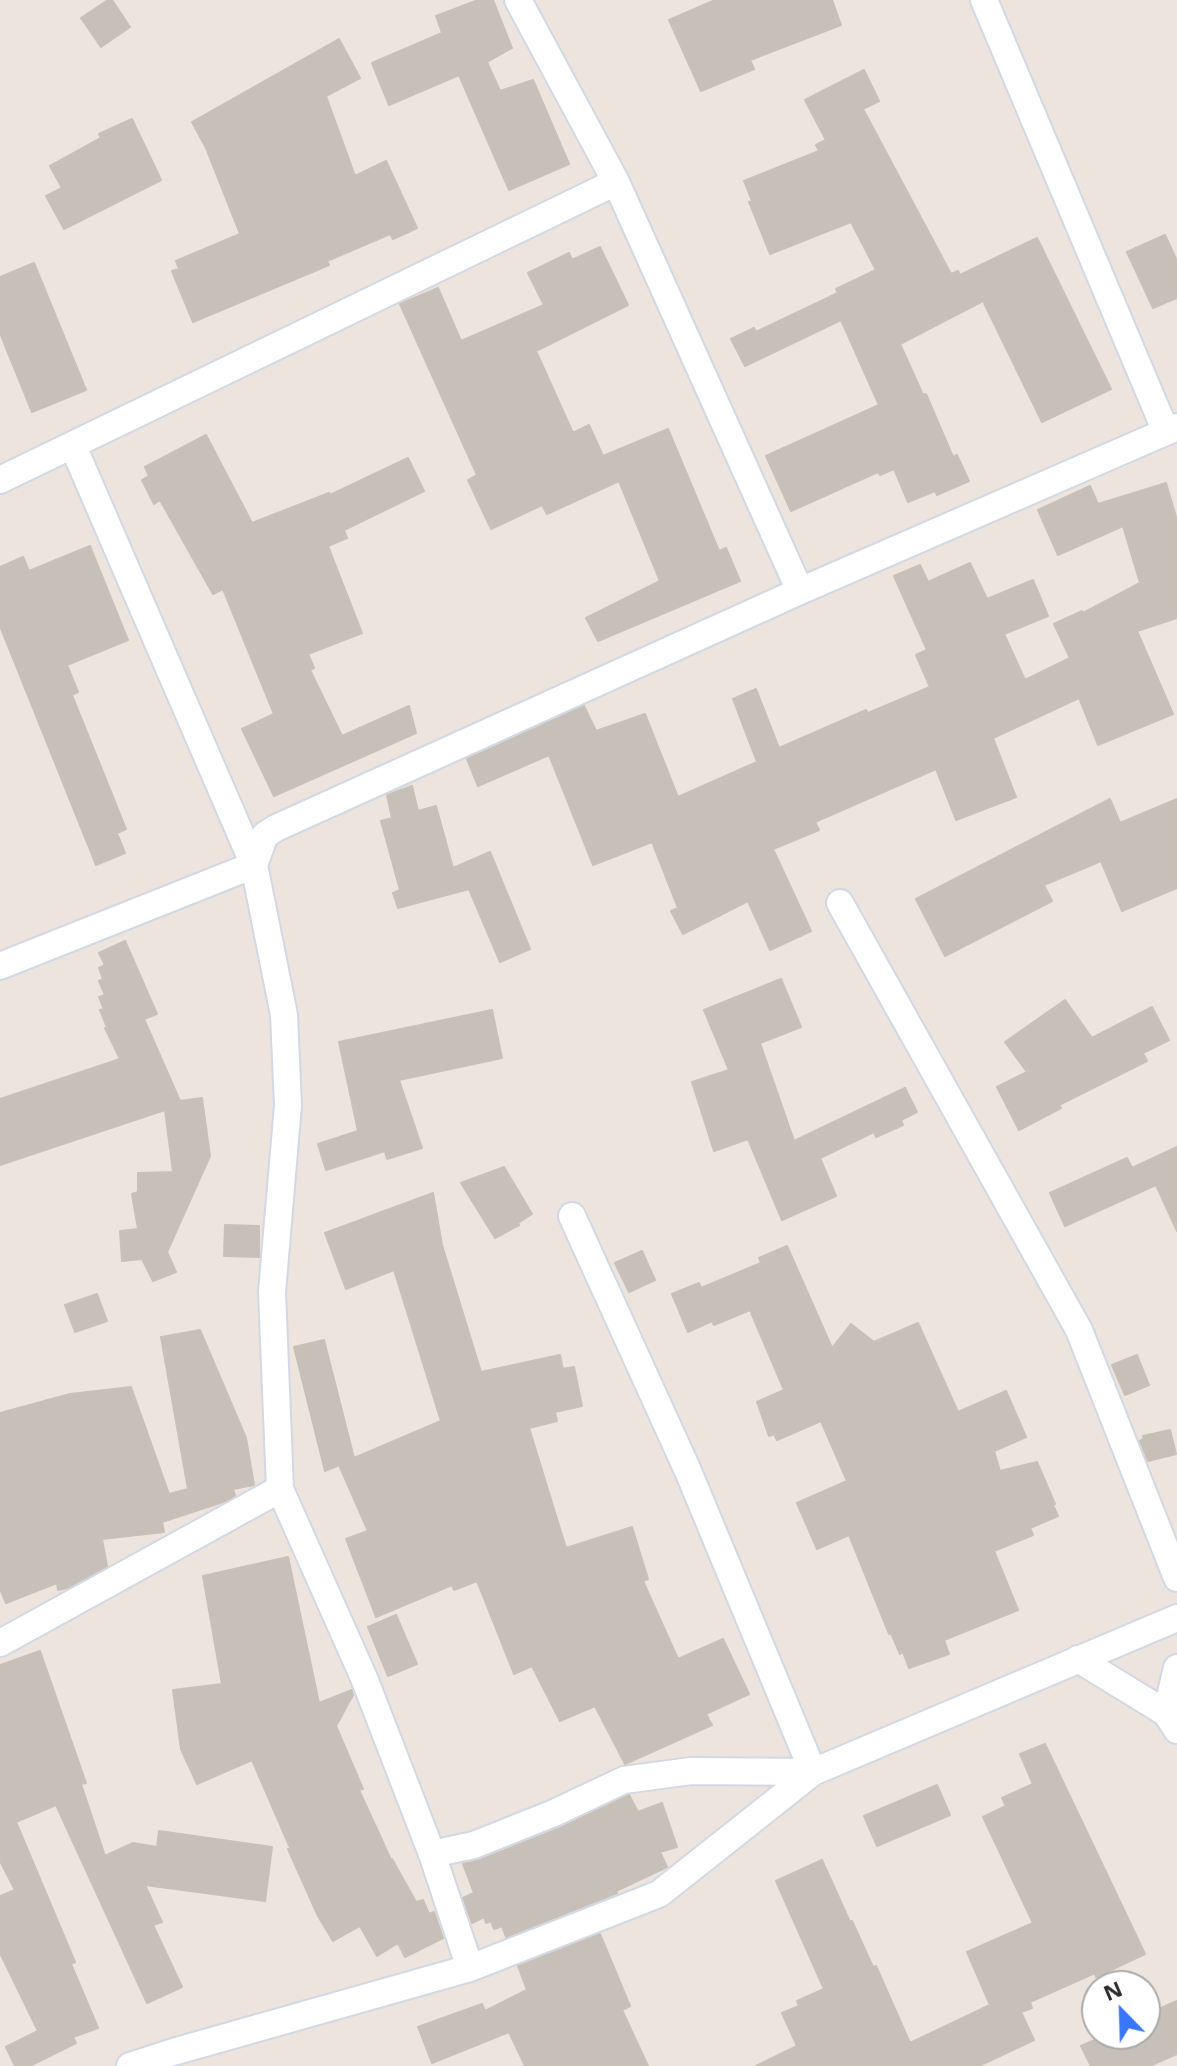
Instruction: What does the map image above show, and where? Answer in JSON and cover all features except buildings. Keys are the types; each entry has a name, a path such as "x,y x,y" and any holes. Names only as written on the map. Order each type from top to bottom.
{"street":[{"path":"518,0 616,182 800,591"},
{"path":"0,966 254,865 265,835 276,828 800,591 1172,429 984,0"},
{"path":"0,480 616,182"},
{"path":"73,446 254,865 284,1015 287,1090 272,1292 280,1489 364,1678 432,1854 470,1968"},
{"path":"840,903 1079,1330 1177,1578"},
{"path":"572,1216 688,1471 813,1772"},
{"path":"0,1643 280,1489"},
{"path":"130,2066 470,1968 659,1894 813,1772 1177,1618"},
{"path":"1078,1659 1172,1722 1177,1668"},
{"path":"432,1854 474,1845 554,1813 624,1780 691,1771 813,1772"}]}
